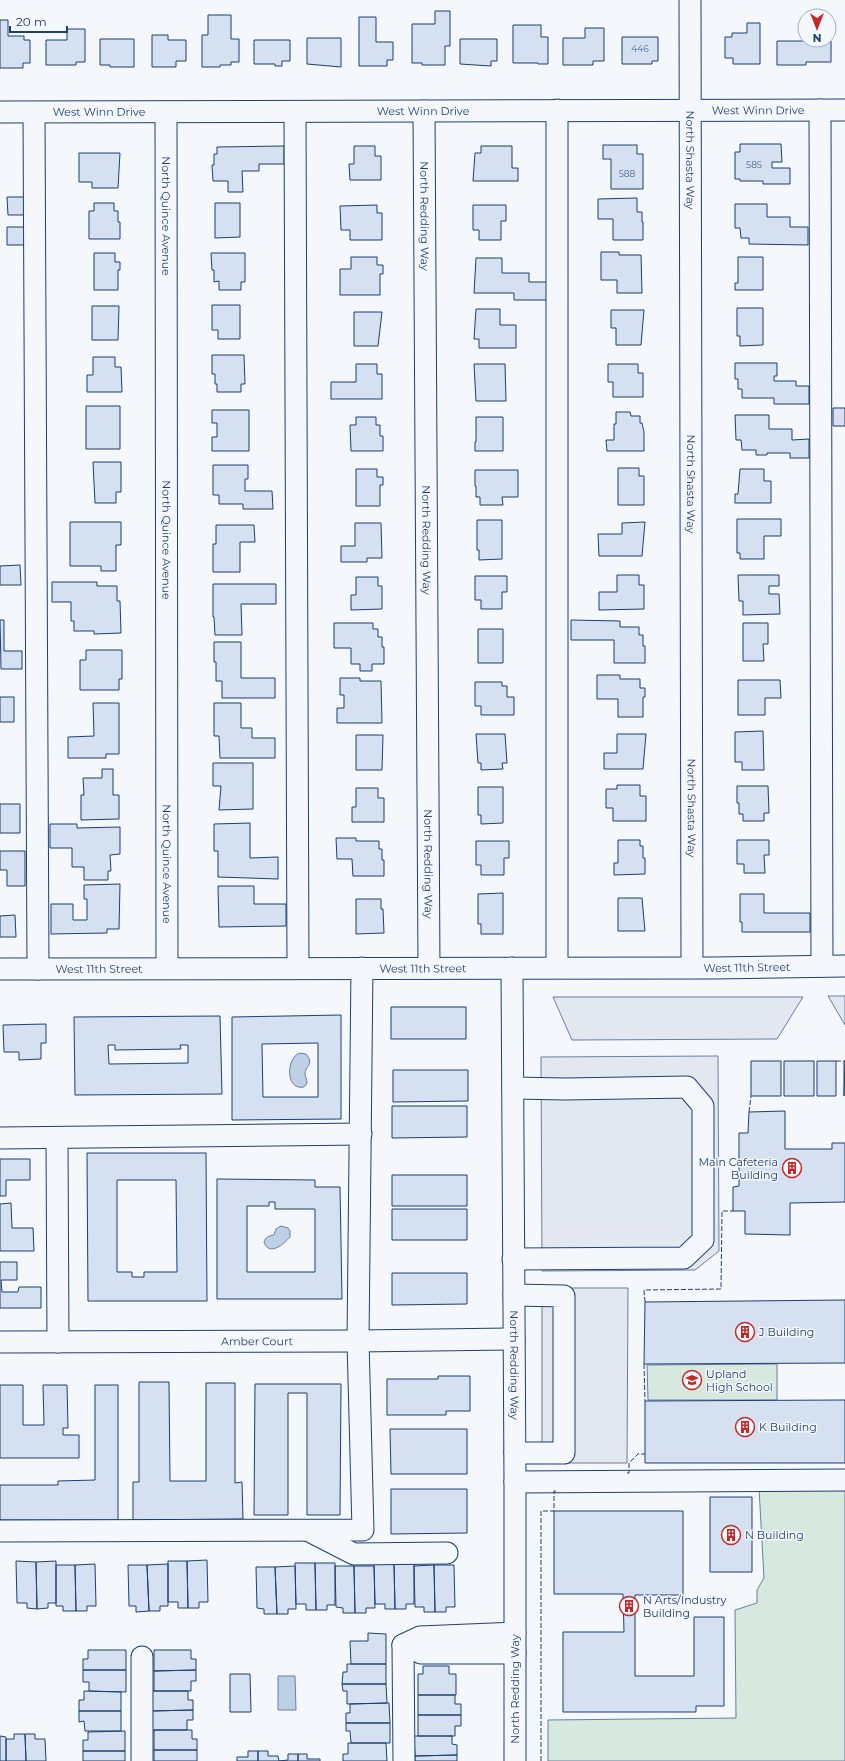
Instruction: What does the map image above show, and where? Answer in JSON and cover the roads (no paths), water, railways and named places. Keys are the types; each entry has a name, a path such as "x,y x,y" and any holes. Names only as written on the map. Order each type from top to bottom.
{"street":[{"name":"North Shasta Way","path":"690,0 692,967"},
{"path":"557,110 557,967"},
{"path":"820,110 822,966"},
{"name":"West Winn Drive","path":"0,112 845,110"},
{"name":"North Redding Way","path":"424,111 429,968"},
{"name":"North Quince Avenue","path":"166,112 167,968"},
{"path":"295,112 298,968"},
{"path":"34,113 38,969"},
{"name":"West 11th Street","path":"0,969 845,966"},
{"path":"0,1531 363,1530 358,1341 362,968"},
{"name":"North Redding Way","path":"512,968 515,1453 514,1761"},
{"path":"513,1088 566,1089 687,1087 703,1106 703,1240 684,1258 513,1260"},
{"path":"0,1138 361,1134"},
{"path":"57,1138 58,1342"},
{"path":"514,1295 564,1296 564,1453 515,1453"},
{"name":"Amber Court","path":"0,1342 514,1339"},
{"path":"515,1482 845,1480"},
{"path":"306,1530 354,1554 447,1553"},
{"path":"404,1761 404,1645 420,1636 515,1643"},
{"path":"142,1657 142,1761"}],"water":[{"path":"300,1053 306,1054 310,1060 305,1073 307,1083 304,1087 298,1087 293,1084 290,1073 292,1061 295,1056"},
{"path":"281,1226 288,1228 290,1231 290,1237 277,1248 269,1249 264,1242 265,1240 274,1235 276,1229"},
{"path":"278,1676 295,1676 296,1710 278,1710"}],"place":[{"name":"Main Cafeteria Building","path":"792,1168"},
{"name":"J Building","path":"745,1332"},
{"name":"Upland High School","path":"692,1380"},
{"name":"K Building","path":"745,1427"},
{"name":"N Building","path":"731,1535"},
{"name":"N Arts/Industry Building","path":"629,1606"}]}
